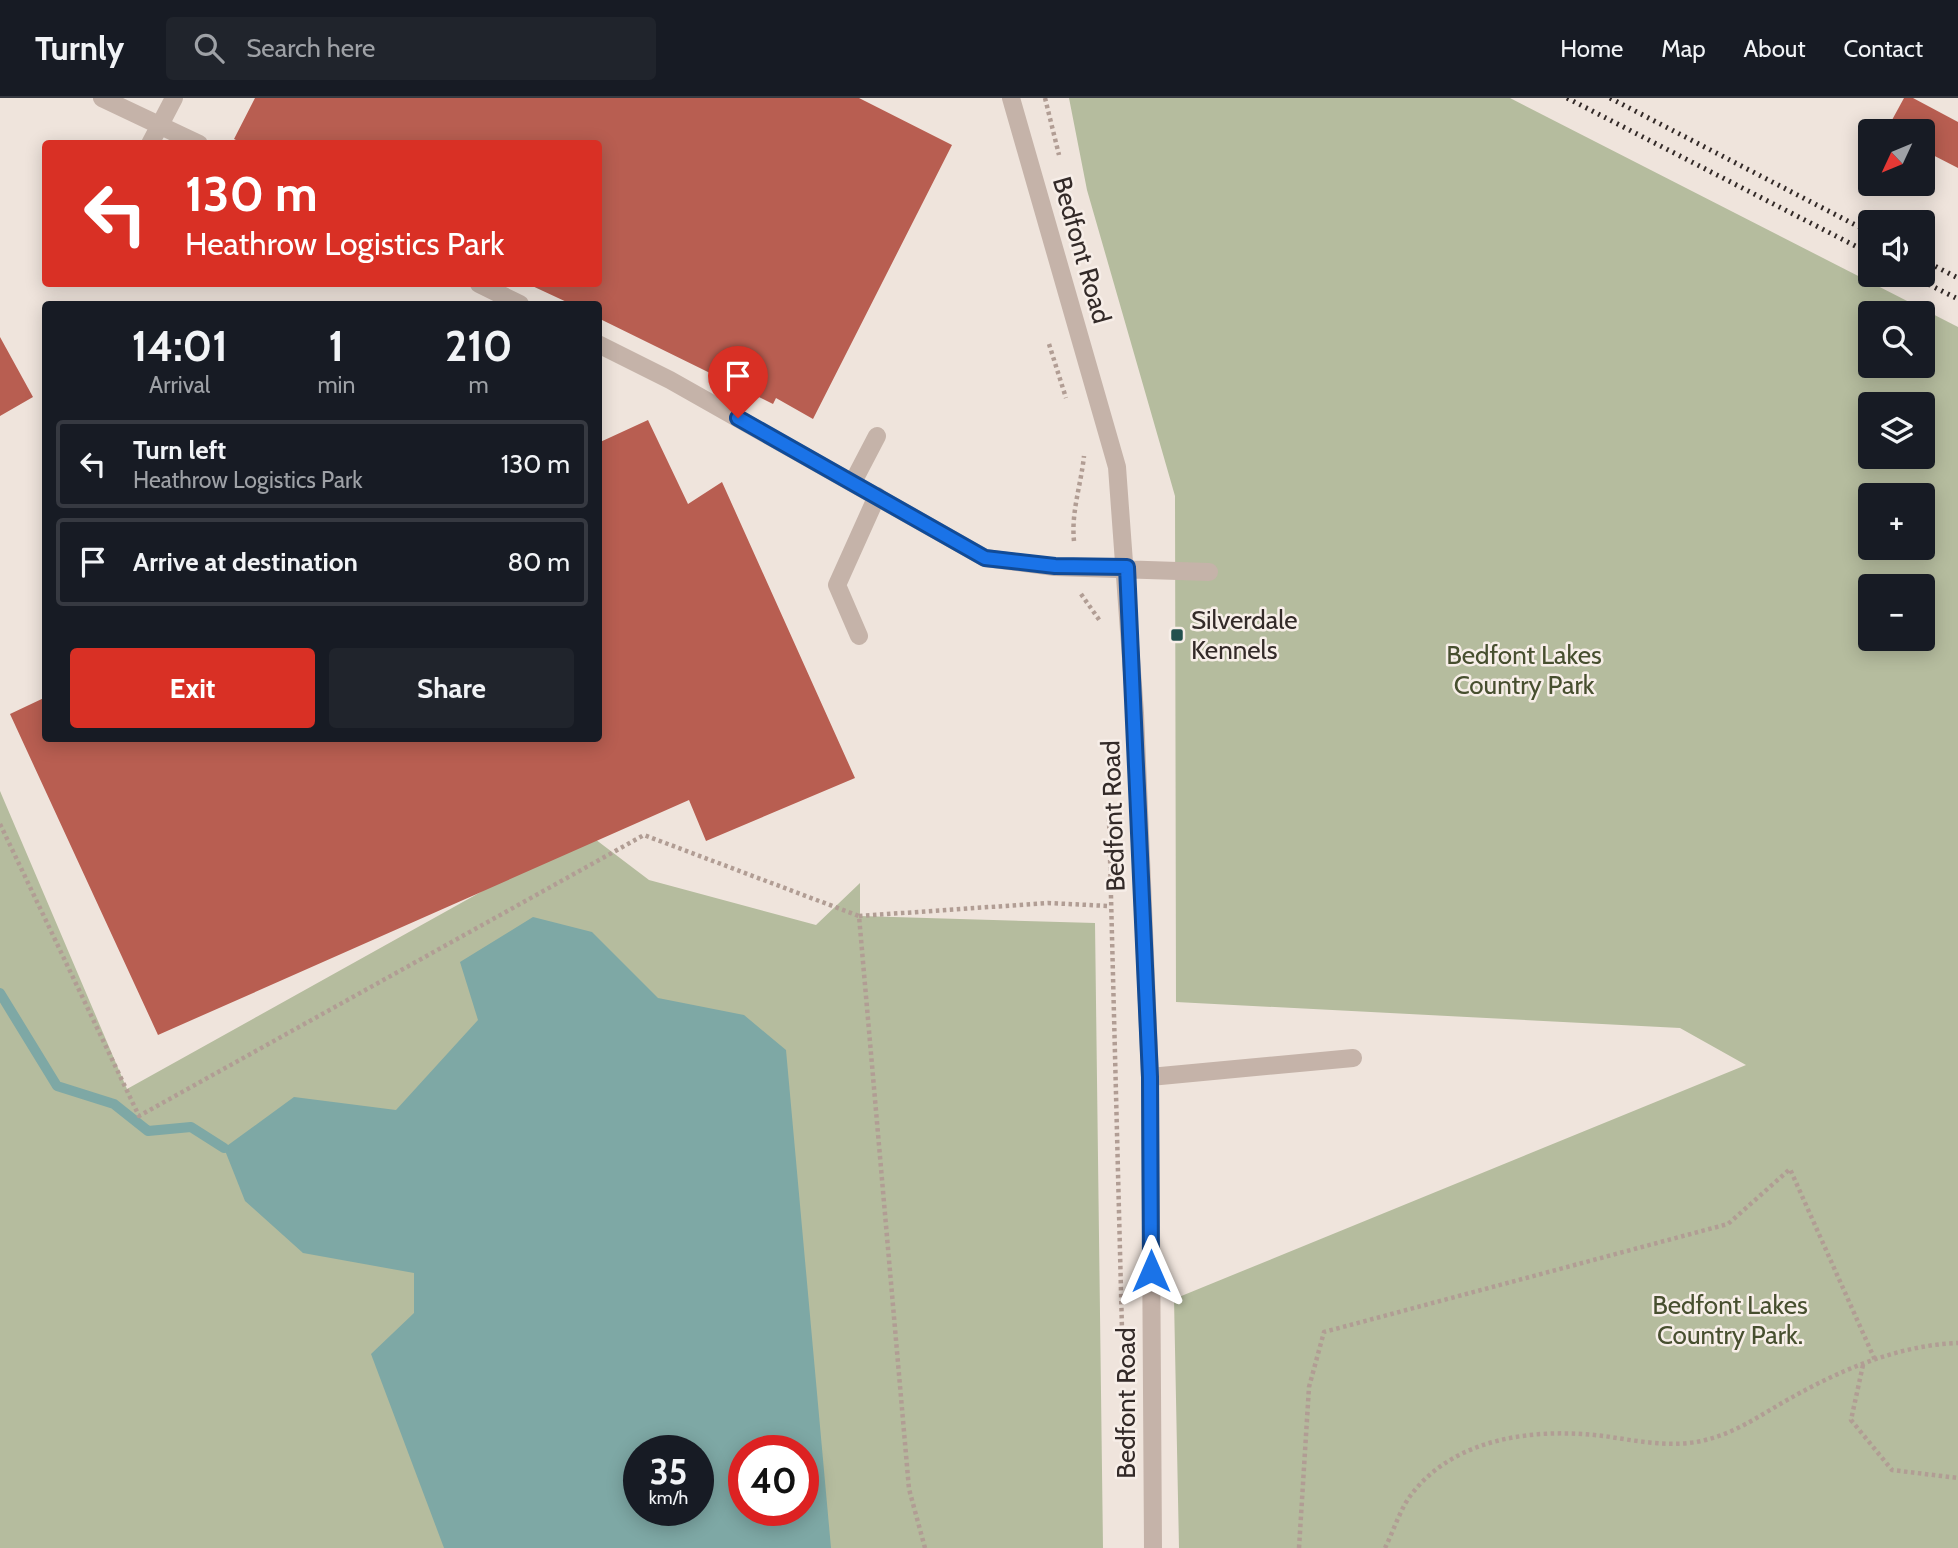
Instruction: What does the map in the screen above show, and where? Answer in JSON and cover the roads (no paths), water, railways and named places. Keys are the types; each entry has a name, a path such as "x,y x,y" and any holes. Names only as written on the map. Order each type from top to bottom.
{"street":[{"path":"102,98 191,140"},
{"path":"152,140 174,98"},
{"name":"Bedfont Road","path":"1012,98 1117,467 1127,567 1150,1077 1153,1548"},
{"path":"485,287 514,301"},
{"path":"602,346 853,482 985,558 1076,567 1209,572"},
{"path":"853,482 877,436"},
{"path":"859,636 837,585 877,496"},
{"path":"1150,1077 1353,1058"}],"water":[{"path":"533,917 592,932 658,998 744,1015 786,1050 831,1548 444,1548 371,1354 414,1313 414,1273 303,1253 245,1201 224,1148 294,1097 396,1110 478,1020 460,962"}],"waterway":[{"path":"0,993 57,1086 114,1104 148,1131 191,1127 224,1148"}],"railway":[{"path":"1567,98 1858,247"},
{"path":"1610,98 1858,226"},
{"path":"1935,266 1958,278"},
{"path":"1934,287 1958,299"}],"place":[{"name":"Silverdale Kennels","path":"1177,635"}],"park label":[{"name":"Bedfont Lakes Country Park","path":"1524,670"},
{"name":"Bedfont Lakes Country Park.","path":"1730,1320"}]}
